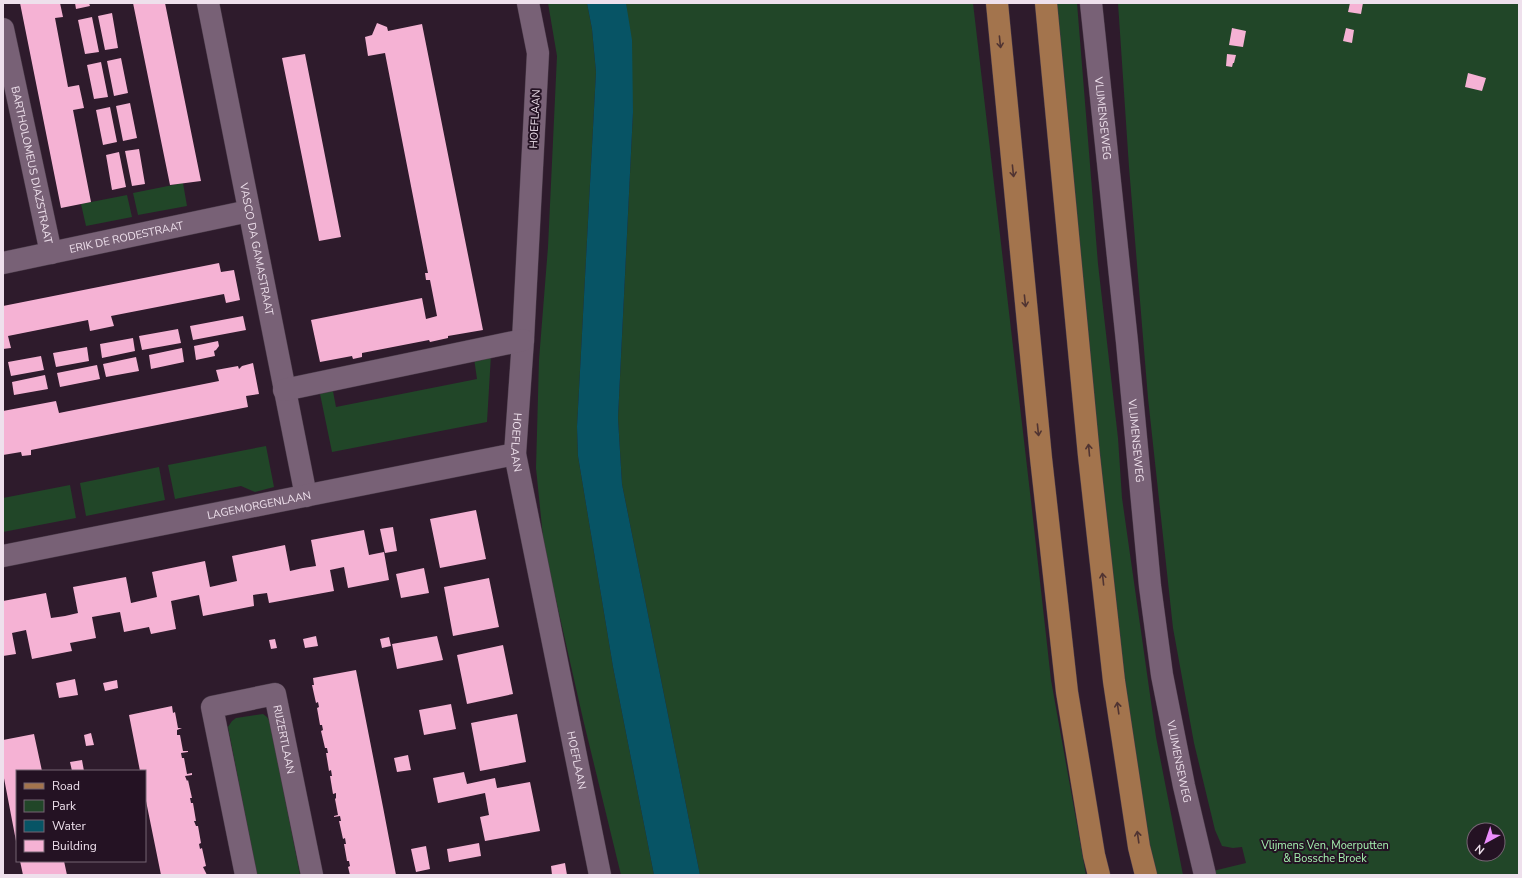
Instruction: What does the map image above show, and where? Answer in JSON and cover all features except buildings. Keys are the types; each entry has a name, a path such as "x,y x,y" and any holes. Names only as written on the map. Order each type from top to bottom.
{"main road":[{"path":"997,3 1040,451 1067,692 1094,855 1099,875"},
{"path":"1046,3 1089,456 1114,674 1139,847 1146,875"}],"street":[{"name":"VASCO DA GAMASTRAAT","path":"208,3 306,496"},
{"name":"HOEFLAAN","path":"528,3 538,53 523,340 515,454 600,875"},
{"name":"VLIJMENSEWEG","path":"1091,3 1127,342 1150,586 1164,683 1184,786 1205,875"},
{"name":"BARTHOLOMEUS DIAZSTRAAT","path":"3,29 51,253"},
{"name":"ERIK DE RODESTRAAT","path":"3,263 249,211"},
{"path":"284,390 523,340"},
{"name":"LAGEMORGENLAAN","path":"3,556 515,454"},
{"name":"RIJZERTLAAN","path":"246,875 212,707 275,694 312,875"}],"green space":[{"path":"548,3 587,3 592,29 596,72 577,427 578,456 613,667 654,875 621,875 583,719 544,547 536,468 539,360 548,247 557,56"},
{"path":"626,3 973,3 1051,680 1086,875 700,875 622,484 618,418 633,112"},
{"path":"1056,3 1077,3 1098,264 1118,438 1122,498 1156,737 1183,875 1157,875 1145,826 1118,633 1071,172"},
{"name":"Vlijmens Ven, Moerputten & Bossche Broek","path":"1118,3 1519,3 1519,875 1214,875 1213,871 1246,863 1242,847 1233,848 1222,846 1215,830 1194,743 1173,628 1148,398 1129,167"},
{"path":"183,183 187,206 138,215 133,193"},
{"path":"127,195 132,217 86,226 81,204"},
{"path":"491,355 487,422 332,452 319,389 332,386 336,407 477,379 474,358"},
{"path":"266,446 274,487 255,492 241,486 175,499 168,465"},
{"path":"159,467 165,500 86,516 80,483"},
{"path":"70,485 76,518 3,532 3,498"},
{"path":"263,714 270,722 300,875 257,875 228,727 236,718"}],"water":[{"path":"587,3 626,3 632,40 633,112 618,418 622,484 700,875 654,875 613,667 578,456 577,427 596,72 592,29"}]}
